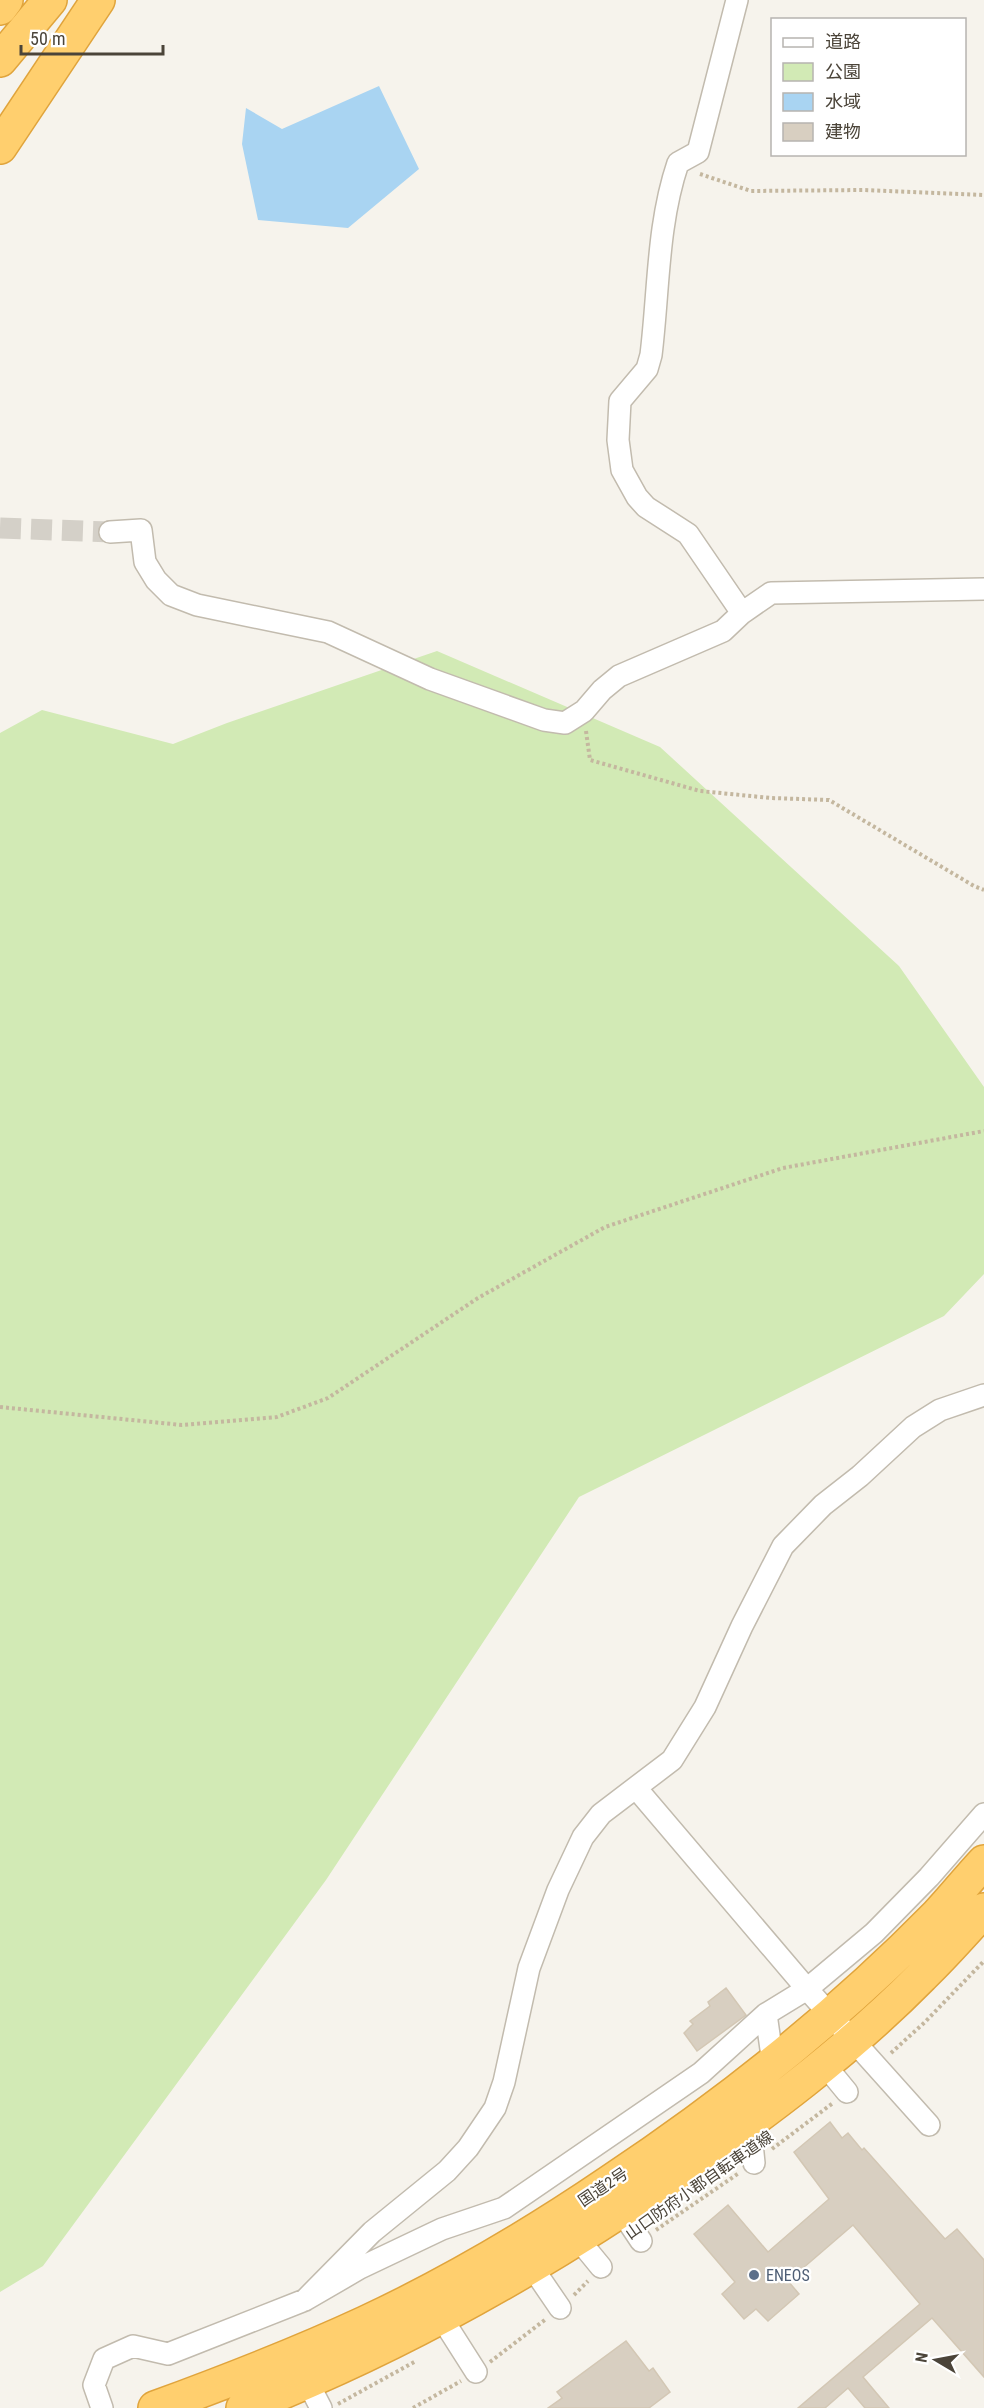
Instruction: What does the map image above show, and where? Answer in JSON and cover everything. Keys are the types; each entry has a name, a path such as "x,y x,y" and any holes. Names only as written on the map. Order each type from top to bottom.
{"highway":[{"path":"0,8 6,0"},
{"path":"0,60 50,0"},
{"path":"0,147 98,0"},
{"name":"国道2号","path":"155,2408 260,2369 366,2322 474,2267 554,2220 653,2154 773,2063 831,2015 924,1928 984,1862"},
{"name":"国道2号","path":"243,2408 314,2396 441,2317 578,2239 621,2211 750,2124 853,2040 922,1976 984,1910"}],"street":[{"path":"736,0 698,152 678,163 669,189 662,224 651,355 647,369 620,401 618,440 622,470 637,497 646,507 688,534 742,613"},
{"path":"110,532 141,530 145,562 156,580 171,595 197,605 328,632 430,679 544,720 565,723 584,711 602,690 619,676 723,631 742,613 771,593 984,589"},
{"path":"305,2300 372,2232 447,2171 468,2148 495,2108 504,2082 530,1968 558,1890 583,1837 601,1814 672,1760 705,1707 742,1626 783,1546 823,1504 860,1476 913,1427 940,1410 984,1395"},
{"path":"636,1788 807,1989 929,2125"},
{"path":"102,2408 94,2385 104,2359 133,2346 168,2354 305,2300 360,2268 442,2229 504,2208 701,2073 766,2014 807,1989 874,1933 929,1877 984,1814"},
{"path":"766,2014 773,2063"},
{"path":"824,2064 847,2092"},
{"path":"750,2124 754,2163"},
{"path":"621,2211 641,2241"},
{"path":"578,2239 601,2267"},
{"path":"532,2266 560,2308"},
{"path":"441,2317 476,2372"}],"path":[{"path":"678,163 704,176 751,191 863,190 984,195"},
{"path":"584,711 590,760 700,791 771,798 829,800 984,890"},
{"path":"0,1407 182,1425 277,1417 328,1398 478,1299 606,1227 783,1168 984,1131"},
{"path":"876,2067 926,2022 984,1961"},
{"name":"山口防府小郡自転車道線","path":"641,2241 754,2163 847,2092"},
{"path":"413,2408 476,2372 560,2308 601,2267"}],"green space":[{"path":"437,651 660,747 899,966 984,1087 984,1274 944,1316 579,1497 326,1880 43,2266 0,2292 0,733 42,710 173,744 227,723"}],"water":[{"path":"379,86 419,169 348,228 258,220 242,144 246,108 282,129"}],"building":[{"path":"726,1988 746,2015 697,2051 684,2033 693,2024 690,2021 710,2006 708,2002"},
{"path":"830,2122 842,2138 848,2133 862,2150 864,2148 945,2239 957,2229 984,2260 984,2377 932,2318 863,2377 889,2408 865,2408 848,2388 825,2408 798,2408 920,2304 853,2225 788,2281 799,2294 768,2321 756,2309 744,2319 722,2294 735,2282 694,2234 728,2205 768,2252 829,2199 794,2152"},
{"path":"626,2341 649,2371 653,2368 670,2392 649,2408 548,2408 562,2398 557,2392"}],"tunnel":[{"path":"0,528 110,532"}],"place":[{"name":"ENEOS","path":"754,2275"}]}
